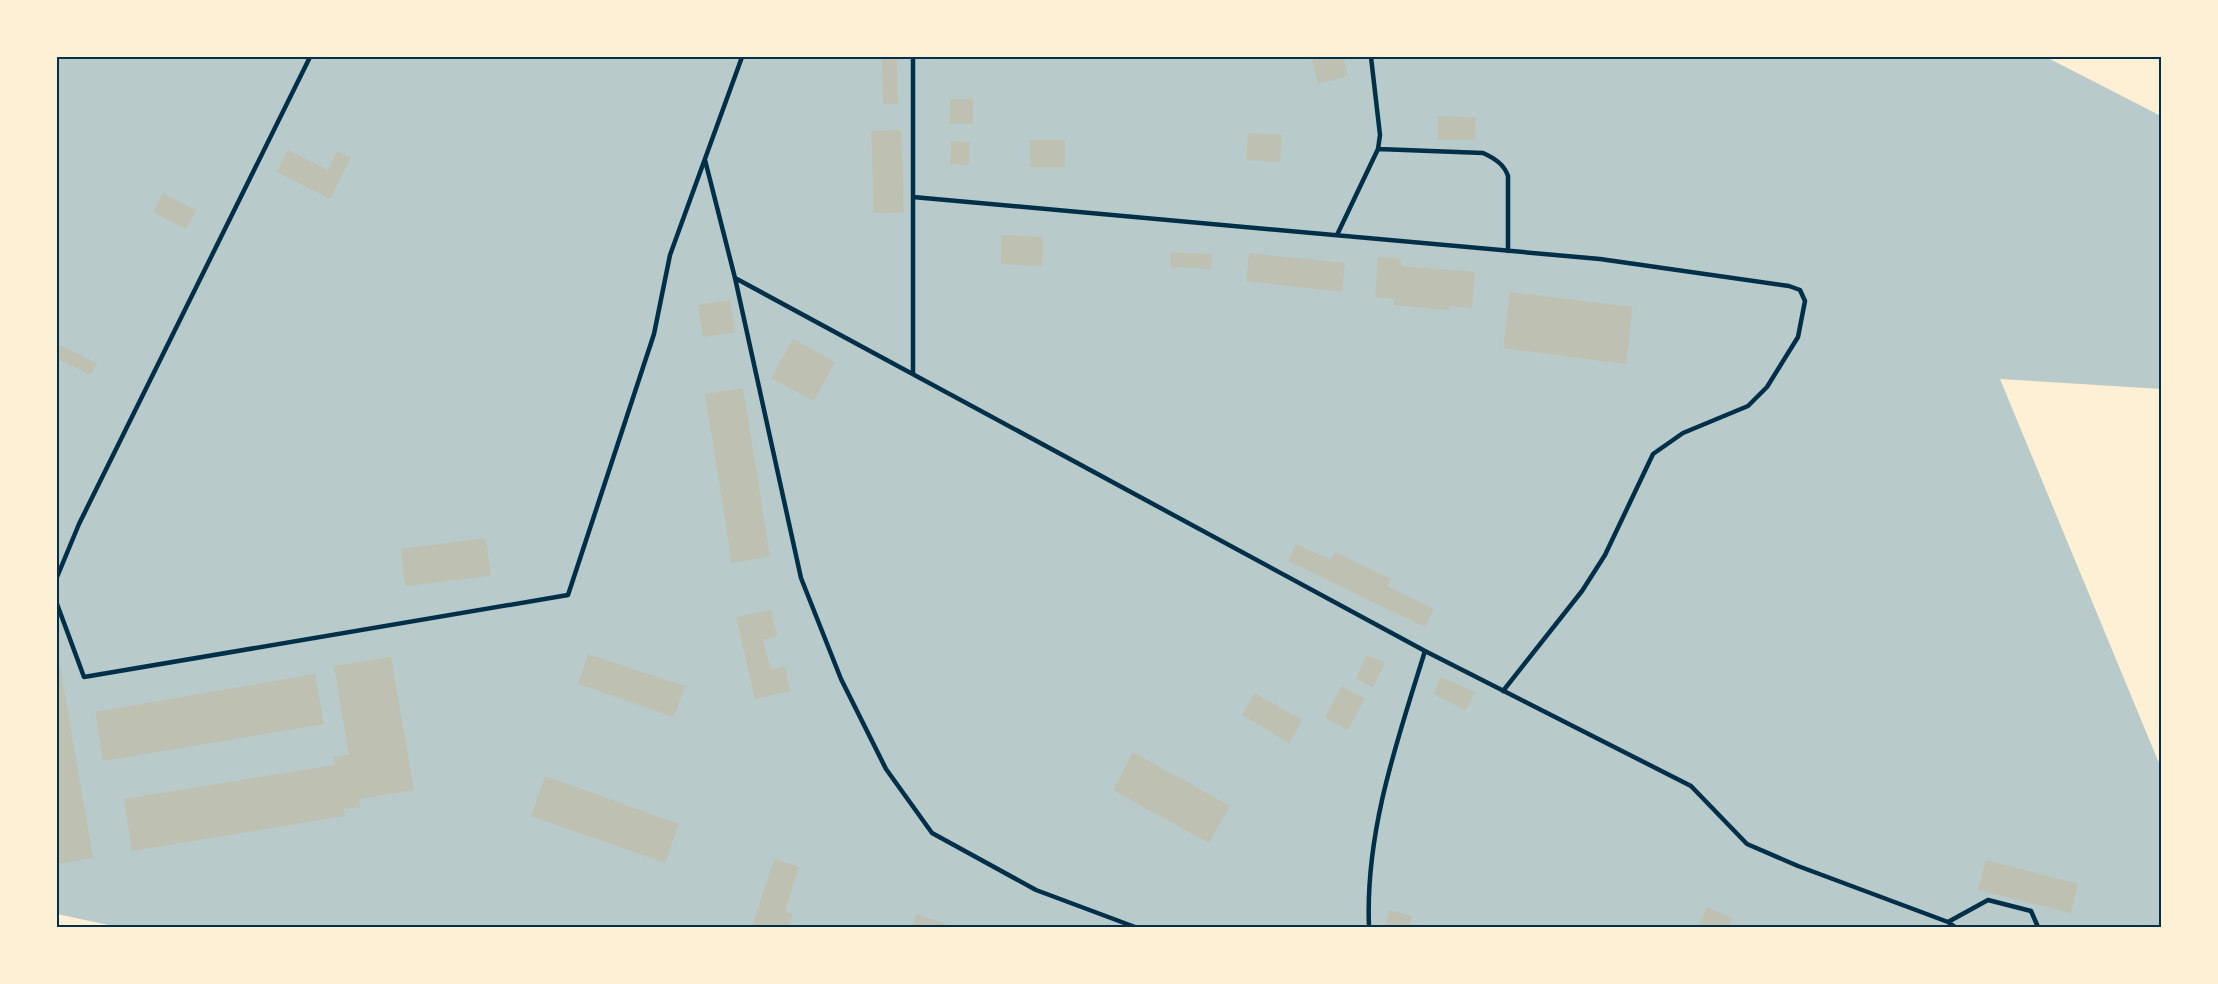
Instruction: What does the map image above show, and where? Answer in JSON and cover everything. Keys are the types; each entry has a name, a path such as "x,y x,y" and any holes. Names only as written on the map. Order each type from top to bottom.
{"lane":[{"path":"57,577 79,524 310,57"},
{"path":"57,604 84,677 568,595 654,334 670,255 742,57"},
{"path":"913,57 913,374"},
{"path":"1337,235 1378,149 1380,135 1371,57"},
{"path":"1378,149 1483,153 1492,157 1506,169 1508,176 1508,250"},
{"path":"705,160 735,278 801,578 841,679 886,769 932,833 1036,890 1135,927"},
{"path":"913,197 1600,259 1789,286 1800,290 1805,301 1798,337 1767,387 1749,406 1683,433 1653,454 1605,555 1582,591 1503,691"},
{"path":"735,278 1425,651 1691,786 1747,844 1798,866 1948,922 1955,927"},
{"path":"1369,927 1367,895 1383,785 1425,651"},
{"path":"1948,922 1988,900 2031,911 2038,927"}],"shaded area":[{"path":"57,57 2046,57 2161,116 2161,389 2000,379 2161,768 2161,927 118,927 57,914"}],"building":[{"path":"882,57 897,57 898,104 883,104"},
{"path":"1343,57 1348,76 1318,84 1312,58"},
{"path":"950,99 973,99 973,124 950,124"},
{"path":"1438,116 1476,117 1475,140 1438,140"},
{"path":"901,130 904,212 874,213 871,131"},
{"path":"1248,133 1282,135 1280,162 1246,160"},
{"path":"1030,140 1065,140 1065,167 1030,167"},
{"path":"951,141 970,142 969,165 950,164"},
{"path":"288,150 328,170 337,151 351,157 330,199 277,172"},
{"path":"163,193 196,210 186,229 153,212"},
{"path":"1002,235 1043,237 1042,266 1001,264"},
{"path":"1171,252 1212,254 1211,269 1170,267"},
{"path":"1249,253 1345,263 1342,292 1246,281"},
{"path":"1378,257 1401,259 1401,266 1475,272 1472,308 1449,306 1449,310 1394,305 1394,299 1375,297"},
{"path":"1510,292 1633,307 1626,364 1503,348"},
{"path":"730,300 735,332 703,337 698,305"},
{"path":"793,339 835,362 814,401 771,378"},
{"path":"57,344 97,363 91,375 57,359"},
{"path":"743,388 770,556 732,563 705,394"},
{"path":"486,538 491,576 405,586 401,549"},
{"path":"1296,544 1331,560 1335,552 1391,579 1387,586 1434,609 1425,627 1288,561"},
{"path":"771,610 777,636 763,640 771,670 785,666 790,691 755,699 736,617"},
{"path":"588,654 685,686 674,717 578,684"},
{"path":"1367,655 1385,663 1373,687 1356,679"},
{"path":"391,657 414,790 359,799 360,807 344,809 345,816 132,851 124,799 335,765 333,757 349,755 334,666"},
{"path":"57,666 60,666 93,858 57,864"},
{"path":"315,674 324,724 103,761 95,712"},
{"path":"1441,677 1475,692 1466,710 1433,694"},
{"path":"1342,686 1365,699 1347,730 1325,717"},
{"path":"1255,693 1302,720 1289,743 1242,715"},
{"path":"1133,752 1230,806 1209,843 1113,790"},
{"path":"545,776 679,824 665,863 531,816"},
{"path":"774,859 799,867 785,911 793,914 788,927 752,927"},
{"path":"1986,860 2078,884 2071,913 1978,890"},
{"path":"1707,907 1732,918 1728,927 1698,927"},
{"path":"1389,910 1412,916 1410,927 1385,927"},
{"path":"916,914 954,927 912,927"}]}
